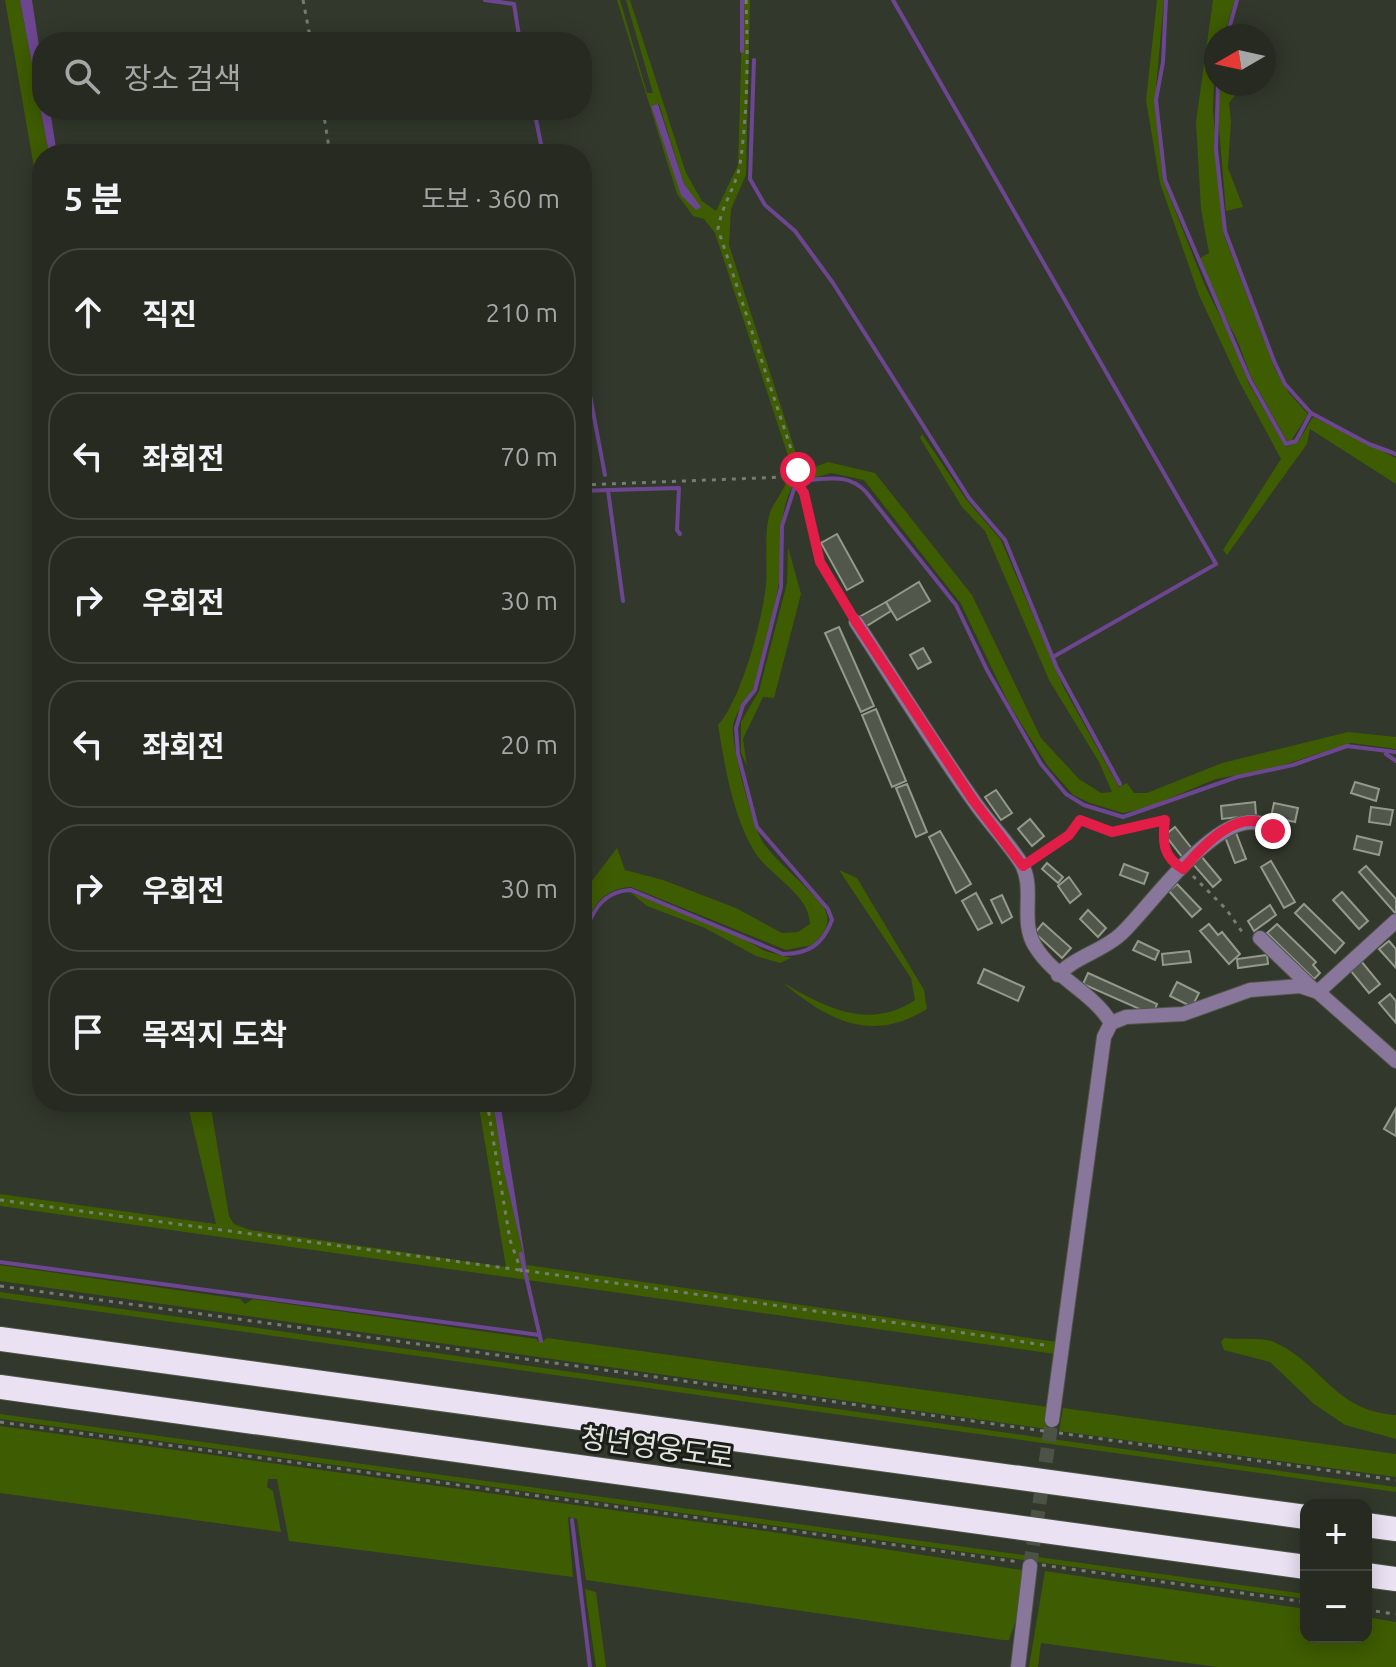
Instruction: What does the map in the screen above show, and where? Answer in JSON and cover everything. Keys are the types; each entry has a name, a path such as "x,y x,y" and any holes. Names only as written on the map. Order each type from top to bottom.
{"highway":[{"name":"청년영웅도로","path":"0,1339 1300,1516"},
{"name":"청년영웅도로","path":"0,1387 1300,1566"},
{"path":"1372,1526 1396,1529"},
{"path":"1372,1576 1396,1579"}],"street":[{"path":"856,622 973,800 1023,866 1027,881 1029,934 1058,975 1103,1011 1111,1023"},
{"path":"1058,975 1119,936 1220,831 1253,823 1267,824 1273,831"},
{"path":"1052,1420 1104,1037 1111,1023 1126,1017 1183,1014 1269,986 1316,991 1396,921"},
{"path":"1260,938 1396,1061"},
{"path":"1018,1667 1030,1566"}],"path":[{"path":"303,0 309,32"},
{"path":"746,0 748,45 740,168 721,207 718,229 798,470 796,481"},
{"path":"325,120 328,144"},
{"path":"592,485 785,477 796,481 804,493 820,562 856,622"},
{"path":"1023,866 1069,835 1080,820 1112,832 1165,820 1166,853 1170,861 1204,884 1246,937 1260,938"},
{"path":"489,1112 510,1240 522,1273"},
{"path":"0,1200 522,1273 796,1307 1062,1348"},
{"path":"0,1286 1396,1480"},
{"path":"0,1422 1300,1601"},
{"path":"1372,1611 1396,1614"}],"green space":[{"path":"5,0 20,0 32,64 32,120 43,120 47,144 32,144 32,156"},
{"path":"617,0 620,0 647,93 653,93 626,0 630,0 686,173 702,201 716,211 738,165 743,0 750,0 746,175 731,209 729,245 802,472 828,462 875,473 972,595 1041,738 1079,779 1101,793 1112,792 1099,762 1049,680 985,531 962,507 920,438 922,434 966,499 1001,540 1064,688 1119,787 1127,783 1134,793 1147,793 1222,763 1348,732 1396,737 1396,749 1351,743 1274,768 1216,779 1146,808 1123,813 1073,795 1047,765 1009,704 961,604 864,480 831,473 801,482 794,474 715,233 704,219 693,216 677,194","holes":["659,104 684,184 694,201 681,194 651,106"]},
{"path":"1157,0 1164,0 1155,100 1163,180 1206,288 1238,351 1248,382 1286,447 1298,442 1313,417 1396,458 1396,484 1310,429 1307,444 1227,555 1223,550 1281,459 1239,381 1199,295 1160,183 1146,100"},
{"path":"1213,0 1235,0 1228,24 1210,24"},
{"path":"1204,65 1204,96 1214,96 1224,235 1275,369 1289,393 1308,414 1291,441 1287,441 1251,377 1238,342 1208,284 1200,258 1209,253 1201,209 1196,122"},
{"path":"1219,96 1234,96 1229,103 1228,168 1243,207 1226,211"},
{"path":"786,483 793,486 784,511 780,575 764,655 753,689 736,716 733,736 759,835 826,912 826,927 812,945 786,950 631,887 606,895 592,911 592,881 617,848 625,870 663,880 736,908 782,933 798,932 810,924 803,903 761,860 746,837 730,790 718,725 735,697 755,638 766,585 766,537 773,507"},
{"path":"788,547 801,594 774,698 763,697 743,739 747,766 741,753 741,722 759,691 787,583"},
{"path":"839,870 857,878 924,990 927,1009 887,1025 850,1023 816,1007 782,982 830,1007 864,1015 898,1009 915,1000 911,978"},
{"path":"630,892 728,930 765,951 791,958 780,963 756,956 705,928 647,906"},
{"path":"189,1112 212,1112 229,1216 234,1224 250,1230 506,1267 480,1112 495,1112 503,1167 527,1269 527,1265 1057,1342 1055,1354 0,1206 0,1194 216,1224"},
{"path":"0,1265 240,1299 245,1304 253,1299 536,1339 540,1343 547,1338 1048,1407 1047,1429 0,1281"},
{"path":"0,1292 1396,1487 1396,1492 0,1298"},
{"path":"1224,1338 1269,1340 1291,1351 1343,1396 1375,1412 1396,1415 1396,1439 1345,1425 1314,1404 1270,1362 1224,1350 1221,1342"},
{"path":"1063,1408 1396,1454 1396,1477 1059,1431"},
{"path":"0,1414 1300,1593 1300,1598 0,1419"},
{"path":"0,1426 758,1530 1028,1571 1025,1594 1009,1640 1003,1640 586,1580 577,1519 568,1517 573,1577 289,1541 277,1479 268,1479 267,1487 273,1491 281,1532 0,1493"},
{"path":"1045,1571 1300,1608 1300,1643 1372,1643 1372,1618 1396,1622 1396,1667 1217,1667 1041,1643 1038,1667 1029,1667"},
{"path":"585,1589 596,1592 606,1667 596,1667"}],"shaded area":[{"path":"20,0 32,0 37,32 32,32 32,64"},
{"path":"658,104 684,184 701,207 696,210 681,195 651,106"},
{"path":"43,120 52,120 55,144 47,144"},
{"path":"495,1112 502,1112 527,1270 503,1167"}],"building":[{"path":"837,534 863,581 847,590 821,543"},
{"path":"919,582 930,601 897,620 886,602"},
{"path":"886,602 891,611 865,627 859,617"},
{"path":"839,627 874,706 861,712 825,633"},
{"path":"923,648 931,662 918,669 910,655"},
{"path":"876,709 906,781 892,787 862,715"},
{"path":"1355,782 1379,789 1376,801 1351,793"},
{"path":"907,784 927,832 916,837 896,788"},
{"path":"996,790 1012,813 1001,820 985,797"},
{"path":"1255,802 1256,815 1222,819 1221,806"},
{"path":"1274,803 1298,808 1295,822 1271,817"},
{"path":"1371,807 1393,810 1390,825 1369,822"},
{"path":"1030,819 1044,836 1032,846 1018,829"},
{"path":"1175,827 1193,850 1183,858 1165,835"},
{"path":"1235,830 1246,859 1235,863 1224,834"},
{"path":"940,831 971,884 956,893 929,837"},
{"path":"1357,836 1382,842 1379,855 1354,849"},
{"path":"1201,856 1221,880 1213,887 1192,863"},
{"path":"1271,861 1295,902 1284,908 1261,867"},
{"path":"1047,863 1063,877 1058,883 1042,869"},
{"path":"1124,864 1148,873 1144,884 1120,875"},
{"path":"1366,866 1396,899 1396,914 1359,872"},
{"path":"1069,877 1081,894 1070,903 1058,886"},
{"path":"1177,884 1201,909 1192,917 1169,891"},
{"path":"1342,892 1368,921 1359,929 1333,900"},
{"path":"976,893 992,923 978,930 962,901"},
{"path":"1002,895 1012,917 1002,923 991,900"},
{"path":"1304,904 1344,943 1335,953 1295,913"},
{"path":"1270,905 1276,915 1254,931 1248,921"},
{"path":"1088,910 1106,928 1098,937 1080,919"},
{"path":"1043,923 1071,948 1062,958 1035,933"},
{"path":"1209,924 1218,935 1222,932 1240,954 1229,964 1200,931"},
{"path":"1277,924 1316,962 1313,965 1320,973 1314,979 1267,933"},
{"path":"1138,941 1159,951 1155,960 1133,950"},
{"path":"1389,941 1396,949 1396,968 1379,949"},
{"path":"1189,951 1191,962 1163,965 1162,954"},
{"path":"1267,955 1268,964 1238,968 1237,959"},
{"path":"1361,961 1380,984 1369,993 1350,970"},
{"path":"984,969 1024,987 1018,1001 978,983"},
{"path":"1088,973 1157,1004 1153,1015 1083,984"},
{"path":"1177,982 1199,993 1192,1007 1170,996"},
{"path":"1390,994 1396,1001 1396,1023 1379,1003"},
{"path":"1396,1108 1396,1136 1384,1129"}],"waterway":[{"path":"485,0 514,4 518,32"},
{"path":"742,0 742,51"},
{"path":"893,0 1216,564 1053,657"},
{"path":"1166,0 1163,62 1156,100 1165,180 1250,380 1286,444 1296,441 1311,413"},
{"path":"1230,24 1237,0"},
{"path":"754,60 750,179 765,205 795,231 833,283 969,498 1005,540 1057,668 1120,784"},
{"path":"1218,96 1216,149 1225,231 1285,384 1311,413 1369,444 1396,454"},
{"path":"536,120 541,144"},
{"path":"592,406 605,475"},
{"path":"811,480 847,480 866,492 956,605 987,670 1041,764 1066,794 1084,805 1123,817 1237,777 1293,765 1347,746 1396,752"},
{"path":"609,490 679,488 677,530 680,534"},
{"path":"592,917 600,904 613,894 631,890 783,954 814,946 832,920 828,909 757,827 738,754 736,728 743,705 755,690 781,587 782,526 794,489"},
{"path":"592,491 608,490 623,601"},
{"path":"1386,754 1396,761"},
{"path":"521,1254 541,1341"},
{"path":"0,1262 539,1335"},
{"path":"572,1520 590,1667"}],"tunnel":[{"path":"1030,1566 1052,1420"}],"route":[{"path":"798,470 796,481 808,505 812,536 820,562 973,800 1023,866 1069,835 1080,820 1112,832 1165,820 1163,836 1166,853 1170,861 1183,869 1220,831 1253,823 1267,824 1273,831"}]}
